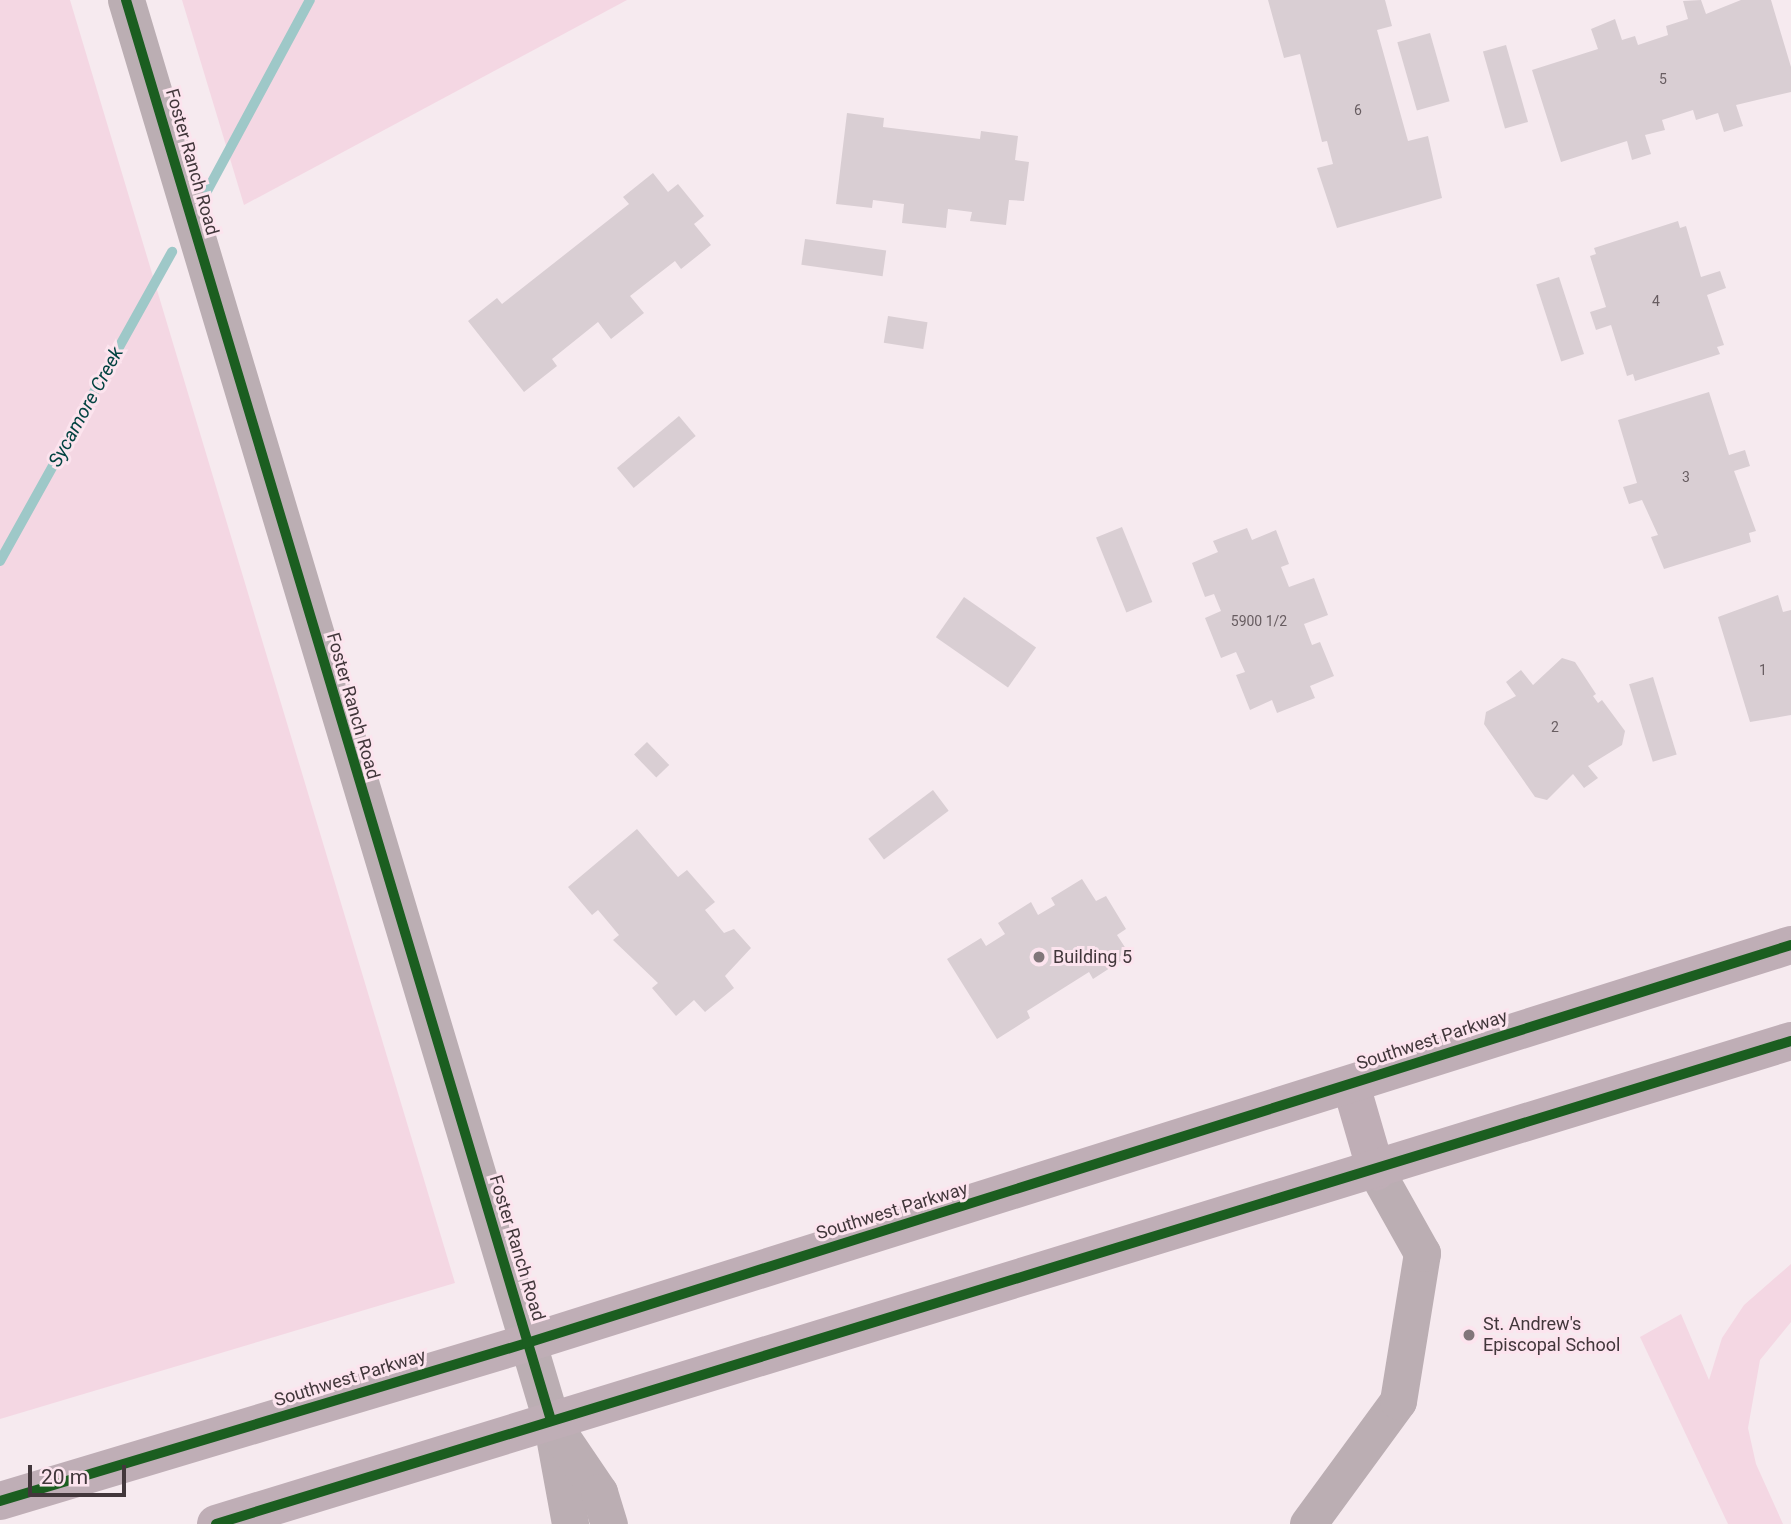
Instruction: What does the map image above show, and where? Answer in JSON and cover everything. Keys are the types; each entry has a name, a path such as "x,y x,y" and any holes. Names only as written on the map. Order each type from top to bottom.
{"main road":[{"name":"Southwest Parkway","path":"0,1501 527,1343 1791,945"},
{"path":"216,1524 1376,1171 1791,1041"},
{"path":"1351,1085 1376,1171"}],"street":[{"name":"Foster Ranch Road","path":"126,0 551,1420"},
{"path":"1308,1524 1398,1401 1422,1253 1376,1171"},
{"path":"551,1420 570,1524"},
{"path":"551,1420 599,1492 609,1524"}],"shaded area":[{"path":"0,0 70,0 455,1283 0,1419"},
{"path":"182,0 627,0 244,205"},
{"path":"1791,1264 1791,1322 1760,1360 1748,1428 1756,1464 1783,1524 1728,1524 1640,1337 1681,1314 1709,1380 1722,1338 1744,1305"}],"building":[{"path":"1268,0 1385,0 1392,26 1377,30 1408,141 1428,136 1442,198 1337,228 1317,168 1333,164 1327,141 1322,142 1300,54 1284,58"},
{"path":"1701,0 1706,14 1741,0 1771,0 1791,67 1791,92 1736,105 1743,126 1724,132 1718,113 1696,120 1693,110 1662,120 1665,130 1645,135 1651,154 1632,160 1627,141 1561,162 1532,70 1598,49 1591,29 1615,19 1622,40 1635,36 1638,45 1668,35 1666,26 1688,19 1683,1"},
{"path":"1430,33 1450,101 1417,111 1397,42"},
{"path":"1506,45 1528,122 1505,129 1483,52"},
{"path":"847,113 884,118 883,127 980,139 981,131 1018,136 1015,160 1029,162 1024,201 1009,200 1006,225 970,221 972,212 948,209 946,228 902,223 904,204 873,200 872,208 836,204"},
{"path":"653,173 668,192 678,184 704,216 694,224 711,245 681,269 675,261 630,296 644,313 611,339 598,322 552,359 557,366 524,392 468,321 497,298 502,304 629,204 623,197"},
{"path":"1678,221 1680,228 1686,226 1701,277 1720,271 1726,288 1707,295 1724,345 1717,347 1720,354 1635,381 1633,374 1627,376 1611,325 1596,330 1590,312 1606,307 1590,256 1596,254 1594,248"},
{"path":"805,239 886,250 883,276 801,265"},
{"path":"1559,277 1584,354 1561,361 1536,284"},
{"path":"888,316 928,322 923,349 884,343"},
{"path":"1709,392 1729,455 1745,450 1750,466 1734,471 1756,531 1749,533 1751,542 1664,569 1651,537 1658,535 1642,500 1629,504 1623,487 1637,483 1618,420"},
{"path":"679,416 696,436 634,488 617,468"},
{"path":"1122,527 1152,602 1126,613 1096,537"},
{"path":"1247,528 1252,540 1276,530 1289,564 1281,567 1289,587 1314,578 1328,615 1304,624 1312,645 1320,642 1334,676 1310,686 1315,698 1277,713 1272,700 1250,710 1236,675 1245,672 1236,652 1221,658 1205,618 1221,611 1214,594 1205,597 1192,563 1218,552 1213,541"},
{"path":"1778,595 1783,612 1791,610 1791,715 1750,722 1718,617"},
{"path":"964,597 1036,647 1008,688 936,637"},
{"path":"1562,658 1575,662 1596,694 1593,696 1598,703 1602,700 1625,731 1622,745 1588,766 1598,778 1584,788 1573,774 1547,800 1535,797 1484,724 1486,712 1516,696 1506,682 1521,670 1533,685"},
{"path":"1653,677 1677,754 1653,762 1629,684"},
{"path":"647,742 669,765 656,778 634,755"},
{"path":"933,790 949,811 884,860 868,839"},
{"path":"637,829 678,877 687,870 715,902 705,910 724,933 734,929 751,948 725,976 734,988 705,1012 694,1000 676,1016 652,988 658,983 613,940 619,935 598,910 592,915 568,887"},
{"name":"Building 5","path":"1082,879 1096,901 1106,896 1126,929 1117,935 1130,955 1093,979 1089,972 1027,1011 1030,1018 997,1039 947,959 981,938 986,946 1005,934 998,923 1031,902 1038,915 1055,905 1051,898"}],"waterway":[{"name":"Sycamore Creek","path":"206,193 310,0"},
{"name":"Sycamore Creek","path":"0,561 172,252"}],"cycle path":[{"path":"126,0 551,1420"},
{"path":"0,1501 527,1343 1791,945"},
{"path":"216,1524 1791,1041"}],"place":[{"name":"Building 5","path":"1039,957"},
{"name":"St. Andrew's Episcopal School","path":"1469,1335"}]}
